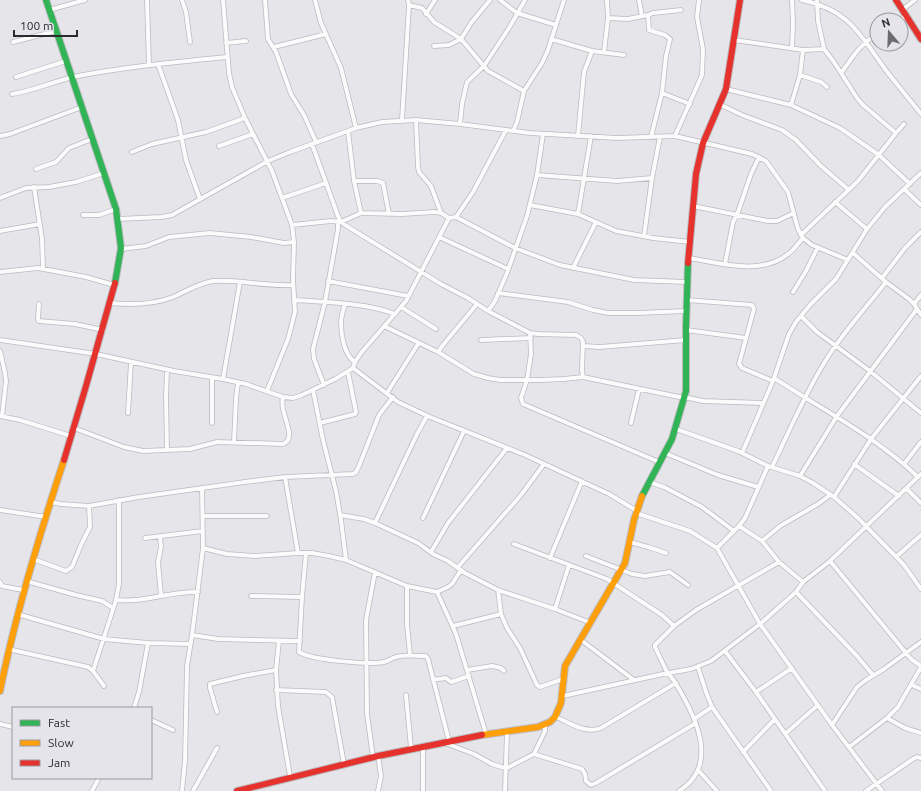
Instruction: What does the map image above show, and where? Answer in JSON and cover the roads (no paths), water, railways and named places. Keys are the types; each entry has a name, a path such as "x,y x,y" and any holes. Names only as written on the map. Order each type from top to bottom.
{"street":[{"path":"0,691 8,649 23,590 103,330 118,270 121,249 116,209 46,0"},
{"path":"49,10 85,0"},
{"path":"147,0 149,65"},
{"path":"182,0 186,12 190,42"},
{"path":"223,0 227,57 232,87 245,118 268,161 292,225 294,242 293,285 295,312 288,339 267,391"},
{"path":"265,0 268,39 274,47 291,94 304,115 339,221 324,302 313,349 314,359 324,385"},
{"path":"315,0 321,22 341,68 356,128"},
{"path":"426,14 435,0"},
{"path":"434,46 449,45 461,39 471,23 490,0"},
{"path":"500,0 517,13 556,24"},
{"path":"460,124 462,104 467,82 484,66 525,0"},
{"path":"513,130 517,122 524,91 542,63 564,0"},
{"path":"604,52 608,18 607,0"},
{"path":"639,0 642,16"},
{"path":"675,136 702,75 703,49 697,17 699,0"},
{"path":"237,791 290,776 412,748 545,725 556,716 563,696 565,666 622,570 627,557 636,512 649,482 676,429 684,398 686,384 687,282 696,174 703,143 726,89 740,0"},
{"path":"792,0 792,48"},
{"path":"802,0 817,2 840,14 847,20 866,41 888,73 921,114"},
{"path":"896,0 902,10 915,0"},
{"path":"402,120 409,2 422,8 434,22 461,39 488,71 524,91"},
{"path":"817,2 820,35 824,49 862,105 896,133"},
{"path":"608,18 628,19 658,12 681,10"},
{"path":"648,15 649,30 665,35 670,39 666,56 662,93 651,137"},
{"path":"909,21 921,39"},
{"path":"13,42 56,31"},
{"path":"274,47 326,34"},
{"path":"841,73 860,47 869,39"},
{"path":"551,40 592,51 624,55"},
{"path":"734,40 803,50 824,49"},
{"path":"226,43 246,41"},
{"path":"791,105 800,75 803,50"},
{"path":"578,136 584,72 592,51"},
{"path":"12,94 25,92 71,78 149,65 227,57"},
{"path":"16,77 66,61"},
{"path":"158,64 178,120 180,138 186,160 200,199"},
{"path":"800,75 821,82 827,87"},
{"path":"726,89 791,105 840,128 879,155 910,184"},
{"path":"662,93 690,104"},
{"path":"719,104 742,115 782,130 796,140 821,166 849,190"},
{"path":"0,136 10,134 82,107"},
{"path":"132,152 152,144 206,132 245,118"},
{"path":"416,120 419,172 430,186 441,213"},
{"path":"118,219 162,217 172,215 268,161 314,143 356,128 382,122 416,120 544,134 617,138 675,136 752,154 766,161 788,192 798,229 802,236 818,247 848,260"},
{"path":"689,258 725,264 750,266 771,263 789,254 802,236 858,181 904,124"},
{"path":"456,217 473,192 506,130"},
{"path":"348,131 354,181 361,213"},
{"path":"219,146 253,134"},
{"path":"488,312 495,301 508,269 527,216 537,175 544,134"},
{"path":"578,214 591,136"},
{"path":"644,236 652,178 660,137"},
{"path":"36,169 56,162 69,148 92,139"},
{"path":"725,264 733,222 759,157"},
{"path":"0,198 20,190 76,182 104,173"},
{"path":"742,453 773,380 789,334 796,322 810,305 836,279 867,229 885,207 921,173"},
{"path":"537,175 617,181 652,178"},
{"path":"354,181 377,181 383,183 389,214"},
{"path":"282,198 326,183"},
{"path":"34,187 40,224 42,268"},
{"path":"904,189 921,205"},
{"path":"835,202 867,229"},
{"path":"530,205 578,214 616,231 690,242"},
{"path":"693,206 772,221 794,213"},
{"path":"83,215 99,215 116,209"},
{"path":"292,225 339,221 361,213 441,213 449,218 456,217 515,248 560,265 634,280 687,282"},
{"path":"0,340 96,354 167,370 223,379 238,382 283,397 293,398 324,385 353,368 384,326 401,307 422,271 449,218"},
{"path":"339,221 488,312 530,333 576,335 581,338 583,342 583,377"},
{"path":"573,268 596,222"},
{"path":"0,231 40,224"},
{"path":"882,278 905,248 921,232"},
{"path":"121,249 146,246 170,237 210,233 251,237 284,243 294,242"},
{"path":"439,238 508,269"},
{"path":"793,292 818,247"},
{"path":"853,253 914,304 921,315"},
{"path":"0,272 42,268 86,277 114,285"},
{"path":"110,303 136,304 159,302 201,284 212,282 228,281 271,286 293,285"},
{"path":"328,281 408,296"},
{"path":"223,379 240,282"},
{"path":"717,548 740,526 758,487 825,361 835,346 886,282"},
{"path":"498,293 568,302 608,313 686,311"},
{"path":"914,304 921,295"},
{"path":"294,300 383,309 395,314"},
{"path":"563,696 698,667 711,661 760,624 796,592 803,582 830,561 919,476 871,439 837,416 773,380 740,366 739,364 754,309 752,305 687,300"},
{"path":"39,304 39,321 75,324 103,330"},
{"path":"345,304 341,322 341,332 349,355 356,362"},
{"path":"438,352 477,304"},
{"path":"401,307 436,329"},
{"path":"800,476 837,416 917,309"},
{"path":"801,316 817,332 870,371 921,413"},
{"path":"384,326 418,344 438,352 474,374 488,378 500,380 527,380 583,377 703,401 763,403"},
{"path":"686,330 746,338"},
{"path":"530,333 531,354 527,380 522,398 523,404 659,462"},
{"path":"481,340 530,338"},
{"path":"583,346 600,347 686,340"},
{"path":"386,393 418,344"},
{"path":"0,351 6,373 1,416 20,420 71,436"},
{"path":"128,413 131,362"},
{"path":"353,368 398,402 427,416 507,448 582,481 609,494 636,512 690,531 717,548 760,624 818,706 882,791"},
{"path":"167,370 167,450"},
{"path":"320,423 355,414 356,412 348,372"},
{"path":"762,541 780,526 832,496 871,439 921,376"},
{"path":"212,378 212,422"},
{"path":"234,442 238,382"},
{"path":"631,423 639,389"},
{"path":"313,390 340,515 346,560"},
{"path":"74,428 133,449 143,450 190,449 217,442 283,444 287,443 289,440 289,433 282,405 283,397"},
{"path":"51,502 89,506 119,500 285,477 349,474 356,472 380,415 392,398"},
{"path":"376,523 417,434 427,416"},
{"path":"676,429 742,453 770,466 800,476 813,483 851,511 897,556 921,589"},
{"path":"423,518 464,431"},
{"path":"904,464 921,442"},
{"path":"431,552 448,523 507,448"},
{"path":"665,453 718,475 758,487"},
{"path":"203,548 227,554 255,556 306,553 346,560 407,586 437,592 452,584 459,568 521,495 544,464"},
{"path":"854,464 899,496"},
{"path":"285,477 298,553"},
{"path":"550,558 582,481"},
{"path":"649,482 664,487 702,507 734,531"},
{"path":"182,791 185,761 187,666 203,548 202,488"},
{"path":"907,489 921,503"},
{"path":"93,671 116,600 120,573 119,500"},
{"path":"33,559 66,571 72,567 90,527 89,506"},
{"path":"0,510 46,517"},
{"path":"340,515 364,519 376,523 418,543 498,590 591,623"},
{"path":"203,516 267,516"},
{"path":"740,526 762,541 779,562 803,582"},
{"path":"145,538 203,531"},
{"path":"897,556 921,535"},
{"path":"160,537 161,547 158,562 161,596"},
{"path":"630,542 666,553"},
{"path":"514,544 607,578 662,615 674,626"},
{"path":"306,553 302,597 300,653 322,659 366,663 384,662 394,657 410,655 428,657 446,742"},
{"path":"586,556 638,575 670,572 688,585"},
{"path":"830,561 906,653 921,667 898,707 887,718 849,746"},
{"path":"680,791 689,784 698,770 702,746 695,721 676,684 668,673 655,647 655,644 674,626 696,610 779,562"},
{"path":"555,609 569,565"},
{"path":"375,572 366,620 366,663 367,714 381,776 378,791"},
{"path":"26,581 76,595 102,600 113,608"},
{"path":"0,582 2,586 23,590"},
{"path":"407,586 407,624 410,655"},
{"path":"498,590 500,614 520,648 538,687 563,679"},
{"path":"116,600 137,600 181,592 198,592"},
{"path":"437,592 453,626 486,734"},
{"path":"796,592 873,675"},
{"path":"251,596 302,597"},
{"path":"17,614 104,639 148,643 191,644"},
{"path":"453,626 500,614"},
{"path":"192,636 218,639 300,641"},
{"path":"581,640 634,680"},
{"path":"278,641 276,690 290,776"},
{"path":"832,725 857,687 921,642"},
{"path":"134,707 139,692 148,643"},
{"path":"8,649 88,667 93,671 104,686"},
{"path":"725,651 756,692 825,791"},
{"path":"467,670 492,666 501,668 504,671"},
{"path":"698,667 712,707 771,791"},
{"path":"756,692 792,668"},
{"path":"217,712 210,684 276,670"},
{"path":"433,680 446,678 451,682 469,676"},
{"path":"556,716 580,728 594,731 676,684"},
{"path":"912,685 921,689"},
{"path":"276,690 326,692 332,697 344,764"},
{"path":"406,695 412,748"},
{"path":"785,734 818,706"},
{"path":"534,754 582,769 584,771 586,781 591,785 596,784 695,721 712,707"},
{"path":"887,718 905,728 921,733"},
{"path":"743,752 774,719"},
{"path":"152,720 173,730"},
{"path":"0,724 12,727"},
{"path":"446,742 472,753 492,764 507,768 534,754 545,731 545,725"},
{"path":"505,791 507,768 507,732"},
{"path":"423,746 423,790 429,791"},
{"path":"193,791 216,748"},
{"path":"866,791 913,759 921,758"},
{"path":"698,770 717,791"},
{"path":"92,791 99,779"}]}
